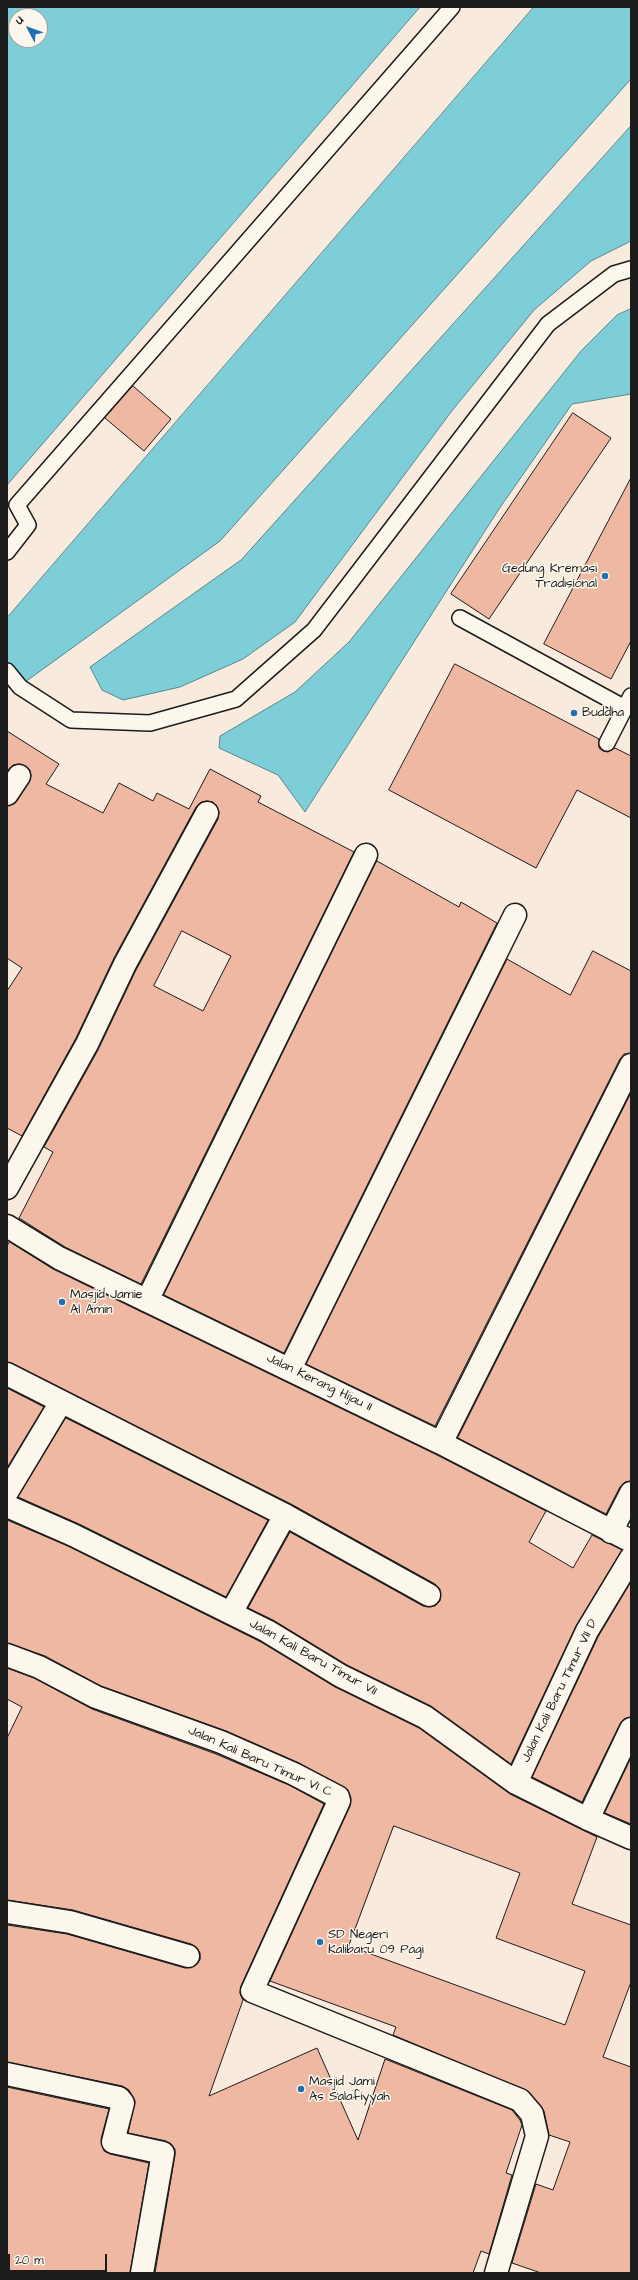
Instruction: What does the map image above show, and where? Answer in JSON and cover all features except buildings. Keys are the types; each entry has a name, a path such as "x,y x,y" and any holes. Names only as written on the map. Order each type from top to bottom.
{"street":[{"path":"7,794 19,776"},
{"path":"7,1188 87,1044 125,964 207,813"},
{"path":"148,1301 366,855"},
{"path":"290,1369 515,915"},
{"path":"441,1443 631,1065"},
{"name":"Jalan Kerang Hijau II","path":"7,1226 59,1258 441,1443 631,1541"},
{"path":"7,1374 284,1515 428,1595"},
{"path":"7,1492 61,1402"},
{"path":"611,1532 631,1493"},
{"name":"Jalan Kali Baru Timur VII","path":"7,1506 73,1535 267,1631 341,1676 424,1717 516,1783 588,1819 631,1838"},
{"path":"231,1613 284,1515"},
{"name":"Jalan Kali Baru Timur VII D","path":"516,1783 586,1631 631,1558"},
{"name":"Jalan Kali Baru Timur VI C","path":"7,1655 40,1667 96,1697 221,1742 294,1774 338,1797 339,1801 252,1991 520,2100 532,2114 537,2136 496,2273"},
{"path":"588,1819 631,1729"},
{"path":"7,1912 70,1922 188,1956"},
{"path":"7,2074 121,2099 123,2103 113,2142 163,2153 142,2273"}],"lane":[{"path":"7,552 28,525 17,505 452,7"},
{"path":"7,671 20,687 71,720 150,723 236,699 314,630 548,324 614,274 631,269"},
{"path":"460,618 628,702 607,743"}],"water":[{"path":"7,7 420,7 7,485"},
{"path":"534,7 631,7 631,79 220,541 14,690 7,686 7,618"},
{"path":"631,126 631,241 591,261 534,310 451,412 295,622 243,659 180,687 123,700 102,690 90,667 241,560"},
{"path":"631,309 631,394 572,404 499,509 305,812 278,775 219,748 220,736 295,692 349,642 581,351 617,315"}],"place":[{"name":"Gedung Kremasi Tradisional","path":"605,576"},
{"name":"Buddha","path":"574,713"},
{"name":"Masjid Jamie Al Amin","path":"62,1302"},
{"name":"SD Negeri Kalibaru 09 Pagi","path":"320,1942"},
{"name":"Masjid Jami As Salafiyyah","path":"301,2089"}]}
